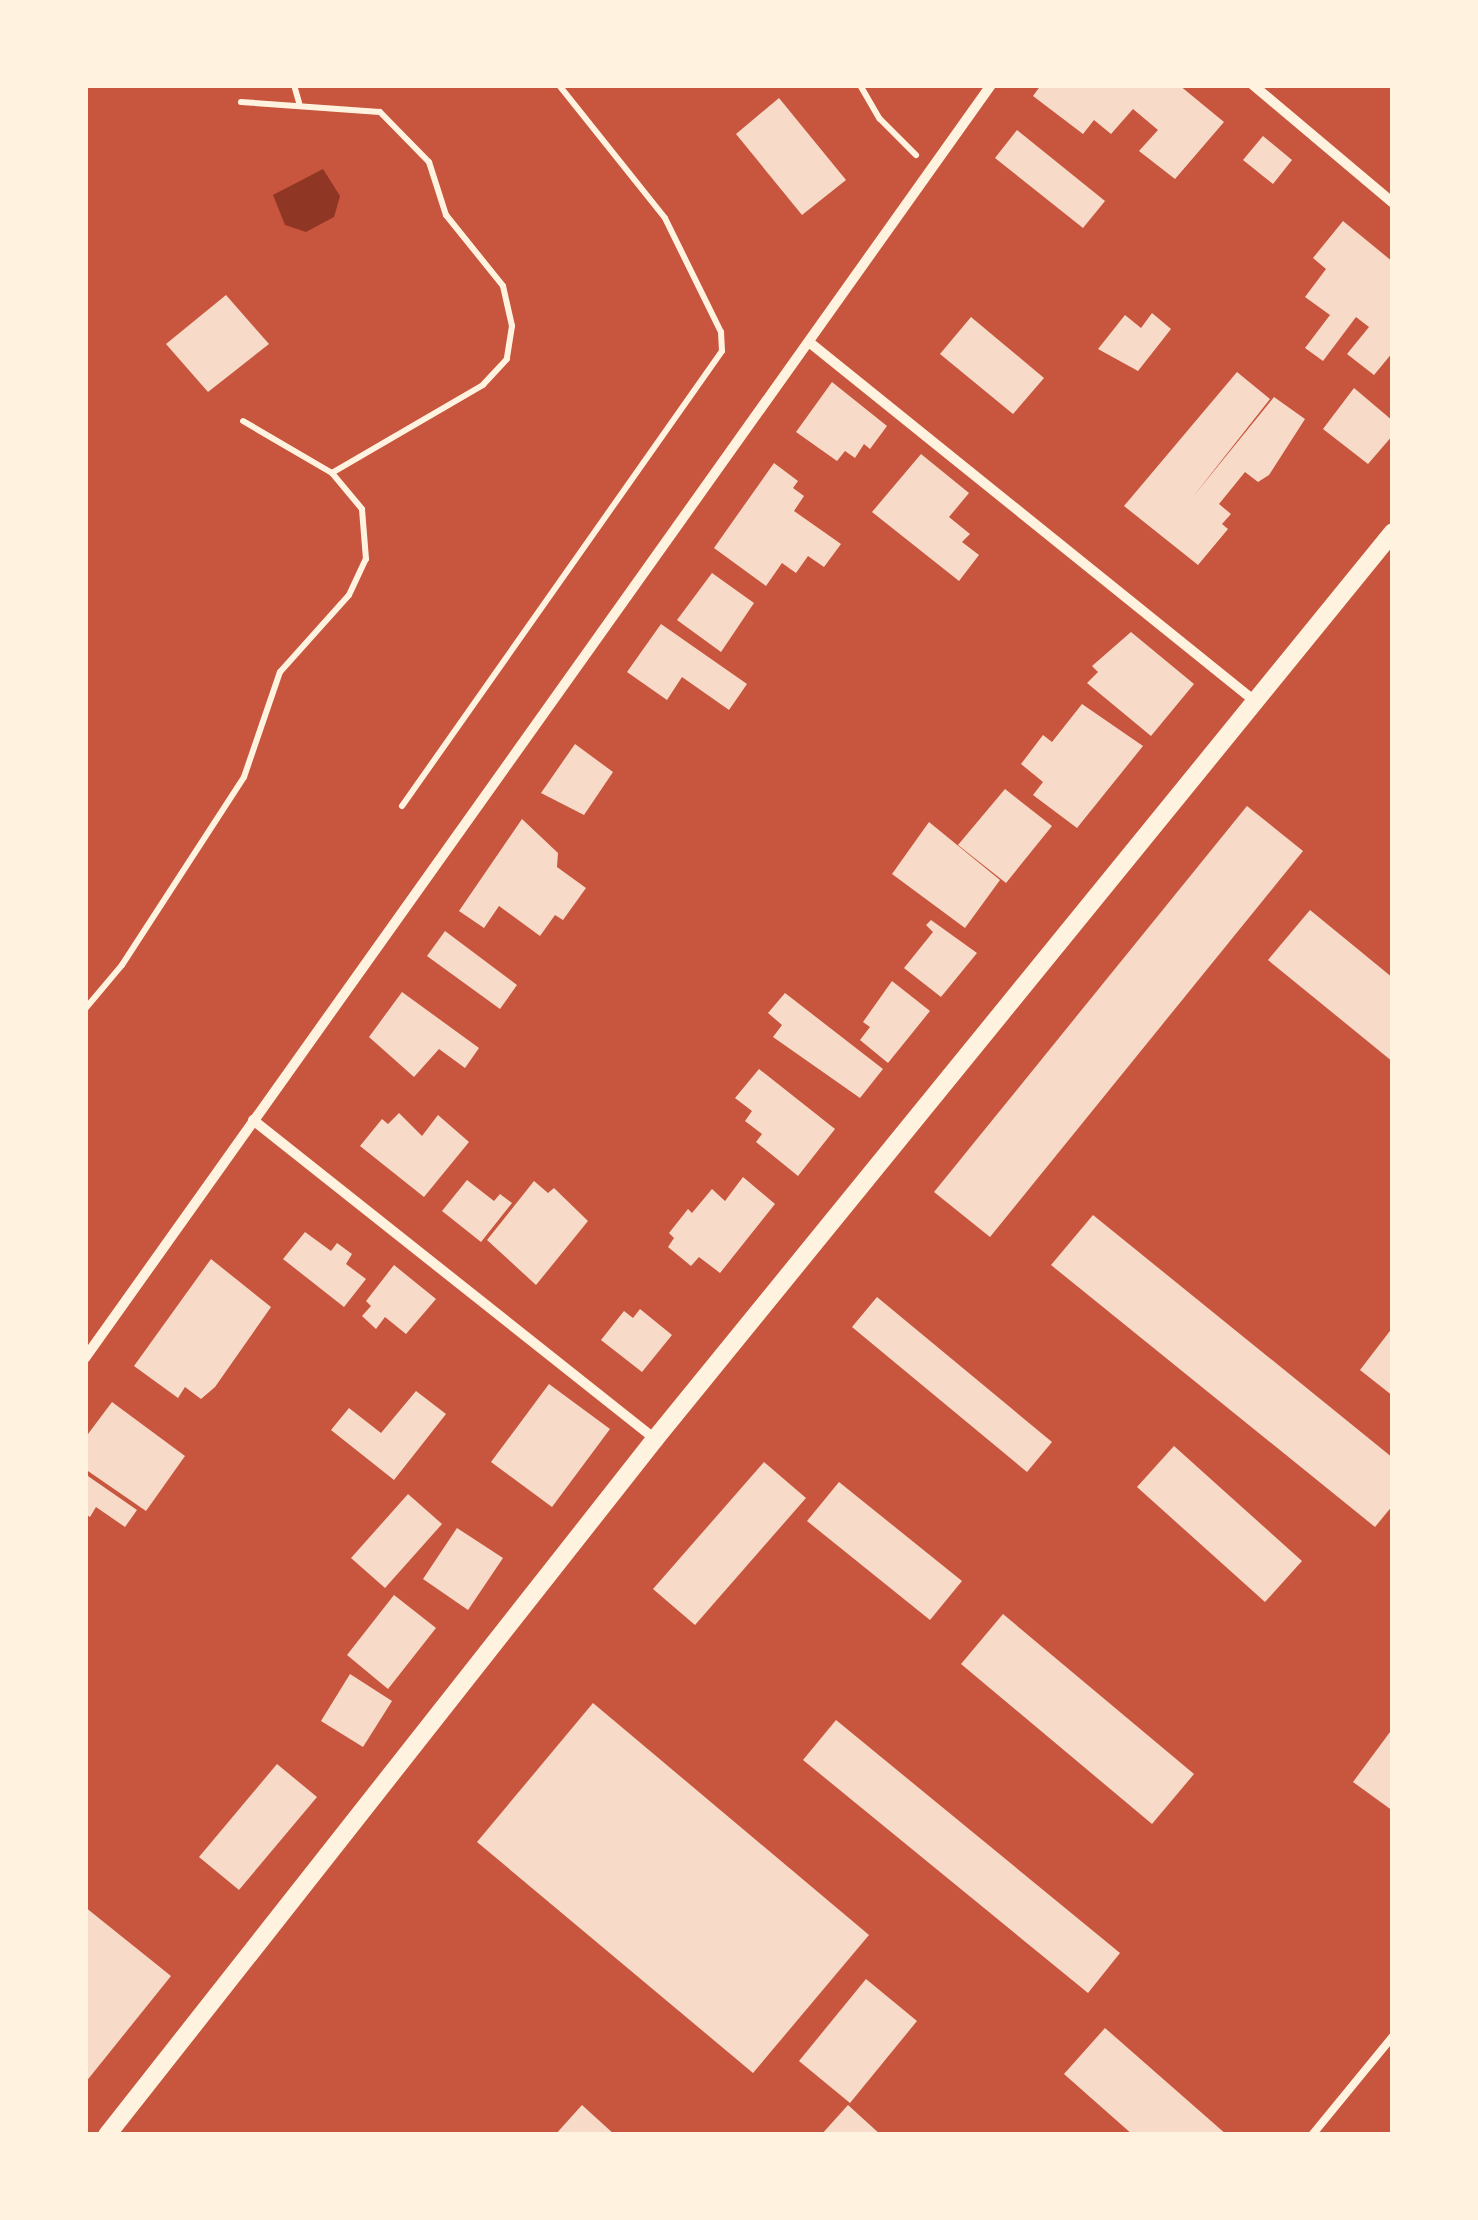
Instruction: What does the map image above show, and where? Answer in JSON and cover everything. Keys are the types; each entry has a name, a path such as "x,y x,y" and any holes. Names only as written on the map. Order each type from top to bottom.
{"street":[{"path":"85,1358 991,85"},
{"path":"1253,85 1393,203"},
{"path":"809,342 1258,704"},
{"path":"107,2135 656,1439 1258,704 1393,532"},
{"path":"253,1120 656,1439"}],"lane":[{"path":"1312,2135 1393,2036"}],"path":[{"path":"294,85 299,103"},
{"path":"402,806 722,351 721,332 665,218 559,85"},
{"path":"860,85 880,119 931,170"},
{"path":"241,102 299,103 380,112 405,132 428,162 446,215 503,286 512,326 507,359 483,385 332,473"},
{"path":"85,1010 122,965 244,777 280,672 349,596 366,559 362,508 332,473 243,421"}],"shaded area":[{"path":"323,169 340,196 334,217 306,232 285,225 273,195"}],"building":[{"path":"1041,85 1179,85 1224,122 1175,179 1139,151 1158,130 1133,109 1111,134 1094,120 1083,134 1033,96"},
{"path":"779,98 846,180 802,215 736,134"},
{"path":"1017,130 1105,201 1083,228 995,158"},
{"path":"1263,136 1292,160 1273,184 1243,160"},
{"path":"1343,221 1393,262 1393,352 1374,375 1347,354 1369,327 1356,317 1323,361 1305,348 1330,315 1305,297 1326,269 1313,258"},
{"path":"226,295 269,344 208,392 166,344"},
{"path":"1152,313 1171,329 1138,371 1098,349 1125,315 1141,328"},
{"path":"971,317 1044,378 1013,414 940,354"},
{"path":"1237,372 1270,399 1192,498 1274,397 1305,419 1269,475 1258,482 1245,472 1219,504 1231,514 1222,524 1228,529 1198,565 1124,506"},
{"path":"832,382 887,426 870,449 864,444 855,458 845,451 837,461 796,432"},
{"path":"1354,388 1393,421 1393,435 1368,464 1323,429"},
{"path":"921,454 969,493 949,517 970,534 962,542 979,555 959,581 872,512"},
{"path":"774,463 798,481 793,488 804,496 794,511 841,544 824,567 808,556 796,573 782,563 766,586 714,548"},
{"path":"712,573 754,603 721,652 677,620"},
{"path":"661,624 747,684 729,710 682,677 667,700 627,672"},
{"path":"1131,632 1194,684 1151,736 1087,683 1098,672 1092,666"},
{"path":"1082,704 1143,746 1077,828 1033,795 1043,782 1021,764 1043,735 1052,742"},
{"path":"575,744 613,772 584,815 541,793"},
{"path":"1005,789 1052,826 1006,883 958,845"},
{"path":"1247,806 1303,851 990,1237 934,1192"},
{"path":"522,819 558,853 557,867 586,888 563,920 555,915 540,936 499,906 484,928 459,911"},
{"path":"929,822 1000,880 965,928 892,874"},
{"path":"1310,910 1393,978 1393,1062 1268,960"},
{"path":"931,920 977,953 941,997 904,968 933,932 926,925"},
{"path":"445,931 517,985 500,1009 427,956"},
{"path":"892,981 930,1011 888,1063 860,1040 870,1027 863,1022"},
{"path":"402,992 479,1048 465,1068 439,1049 414,1077 369,1037"},
{"path":"785,993 883,1069 860,1098 773,1037 782,1025 768,1013"},
{"path":"759,1069 835,1129 798,1176 756,1142 762,1134 745,1121 752,1111 735,1098"},
{"path":"399,1113 422,1136 438,1115 469,1142 424,1197 360,1146 382,1119 388,1124"},
{"path":"743,1177 775,1204 720,1273 699,1257 691,1266 668,1247 674,1238 669,1233 688,1209 692,1213 712,1189 725,1201"},
{"path":"467,1180 494,1201 500,1194 512,1203 481,1242 442,1211"},
{"path":"534,1181 548,1193 554,1188 588,1221 536,1285 487,1240"},
{"path":"1093,1215 1393,1458 1393,1505 1375,1527 1051,1265"},
{"path":"305,1232 331,1251 337,1243 352,1254 346,1264 366,1279 344,1307 283,1259"},
{"path":"211,1259 271,1307 215,1387 201,1399 185,1387 178,1398 134,1366"},
{"path":"394,1265 436,1299 406,1334 385,1317 376,1329 362,1316 371,1306 366,1301"},
{"path":"877,1297 1052,1442 1027,1472 852,1327"},
{"path":"640,1309 672,1335 642,1372 601,1340 624,1311 633,1318"},
{"path":"1393,1327 1393,1396 1360,1370"},
{"path":"549,1384 610,1429 552,1507 491,1462"},
{"path":"416,1391 446,1414 394,1480 331,1430 349,1408 381,1433"},
{"path":"112,1402 185,1456 146,1511 85,1469 85,1438"},
{"path":"1174,1446 1302,1561 1265,1602 1137,1487"},
{"path":"764,1462 806,1498 695,1625 653,1589"},
{"path":"85,1474 137,1510 125,1527 96,1507 90,1517 85,1514"},
{"path":"839,1482 962,1581 930,1620 807,1521"},
{"path":"408,1494 442,1524 385,1588 351,1558"},
{"path":"457,1528 503,1558 468,1610 423,1579"},
{"path":"394,1595 436,1628 388,1689 347,1655"},
{"path":"1003,1614 1194,1774 1152,1824 961,1664"},
{"path":"350,1674 392,1701 363,1747 321,1721"},
{"path":"593,1703 869,1935 753,2073 477,1842"},
{"path":"836,1720 1120,1953 1088,1993 803,1760"},
{"path":"1393,1728 1393,1811 1353,1782"},
{"path":"277,1764 317,1797 239,1890 199,1857"},
{"path":"85,1907 171,1976 85,2083"},
{"path":"866,1979 917,2021 850,2103 799,2061"},
{"path":"1105,2028 1227,2135 1133,2135 1064,2074"},
{"path":"582,2105 615,2135 555,2135"},
{"path":"848,2105 881,2135 821,2135"}]}
